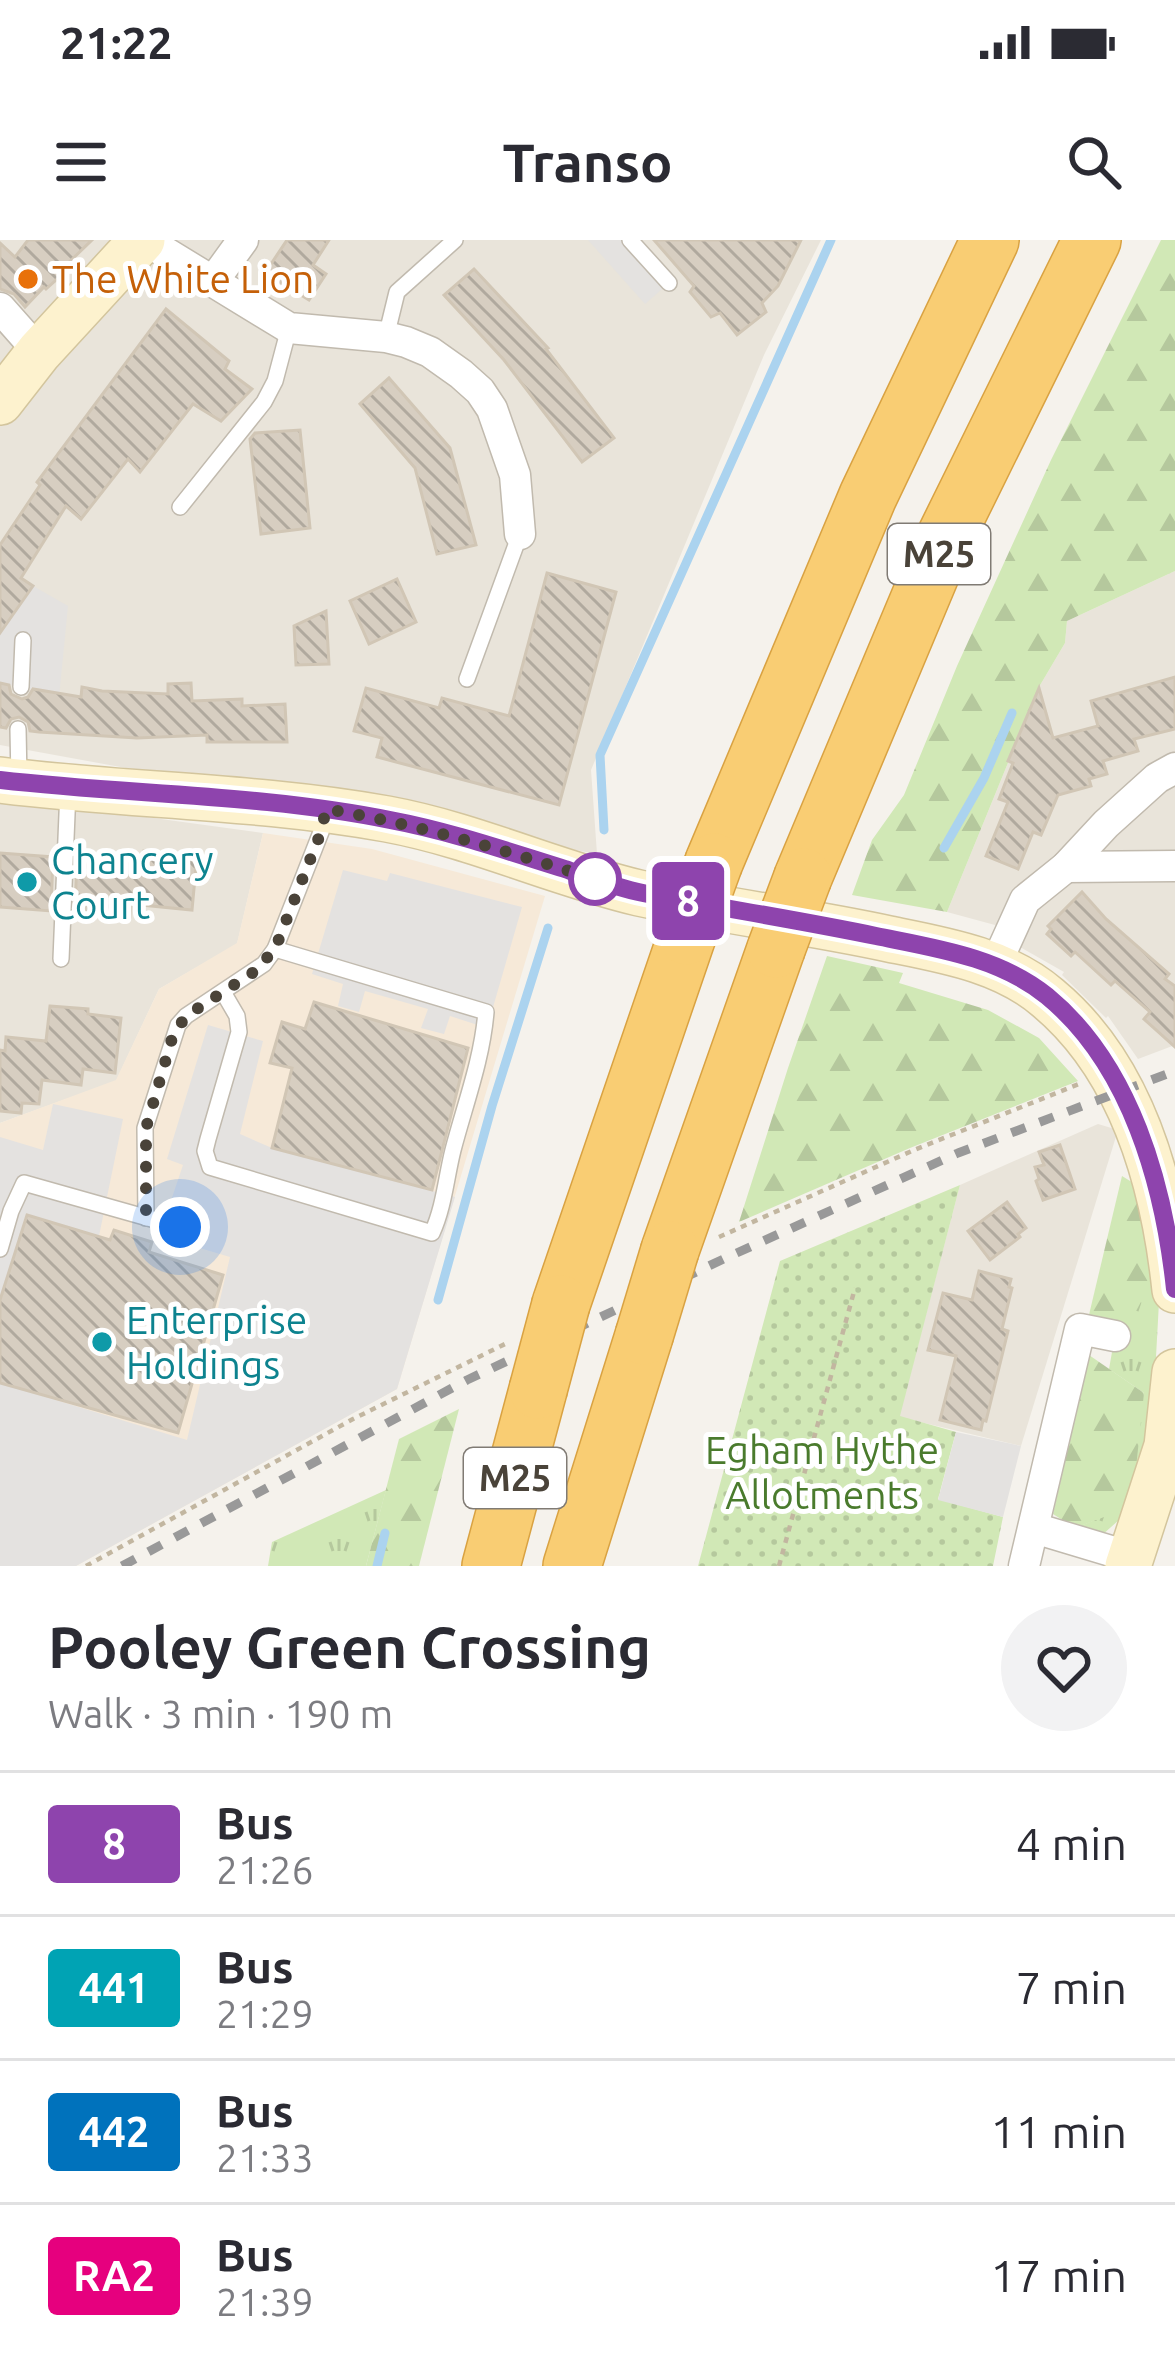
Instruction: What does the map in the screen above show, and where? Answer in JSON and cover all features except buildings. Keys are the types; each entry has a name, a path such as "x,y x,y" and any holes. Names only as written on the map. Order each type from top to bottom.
{"highway":[{"name":"M25","path":"491,1566 561,1304 714,862 868,496 990,240"},
{"name":"M25","path":"572,1566 670,1250 803,877 947,534 1092,240"}],"main road":[{"path":"0,402 144,240"},
{"path":"9,781 299,804 393,820 636,892 880,937 995,966 1025,980 1072,1020 1121,1090 1149,1160 1172,1254 1175,1290"},
{"path":"1129,1562 1167,1446 1175,1372"}],"street":[{"path":"144,240 289,328 386,337 430,352 461,374 491,409 515,475 520,534"},
{"path":"214,280 243,240"},
{"path":"0,308 40,352"},
{"path":"995,966 1025,900 1157,778 1175,768"},
{"path":"1066,867 1175,866"},
{"path":"1024,1566 1080,1328 1114,1336"},
{"path":"1034,1528 1129,1562"}],"lane":[{"path":"386,337 397,292 455,240"},
{"path":"631,240 669,283"},
{"path":"180,507 264,402 275,381 289,328"},
{"path":"467,680 520,534"},
{"path":"21,687 23,640"},
{"path":"9,781 18,729"},
{"path":"61,958 68,787"},
{"path":"146,1218 146,1128 173,1035 186,1016 264,964 275,949 326,809"},
{"path":"223,992 237,1016 239,1032 208,1139 210,1167 432,1233 484,1044 486,1012 275,949"},
{"path":"0,1249 24,1183 180,1227"}],"path":[{"path":"779,1566 855,1288"}],"shaded area":[{"path":"0,240 821,240 764,355 591,770 597,854 0,745"},
{"path":"588,240 630,240 669,283 645,304"},
{"path":"1175,571 1175,1045 1138,1059 1108,1016 1064,972 1020,947 995,925 947,912 1039,687 1065,643 1067,621"},
{"path":"33,586 68,606 56,728 39,732 43,691 0,683 0,633"},
{"path":"0,797 263,833 237,944 159,989 116,1081 0,1123"},
{"path":"263,833 372,849 545,896 397,1389 76,1566 0,1566 0,1123 116,1080 159,989 237,943"},
{"path":"343,870 387,881 390,873 522,907 487,1028 450,1016 444,1034 421,1028 428,1009 365,991 359,1012 338,1006 343,984 312,974"},
{"path":"208,1025 263,1041 240,1134 272,1148 455,1197 397,1389 76,1566 0,1566 0,1383 187,1440 230,1257 159,1236 183,1165 167,1159"},
{"path":"53,1104 123,1119 99,1236 27,1216 0,1300 0,1137 43,1150"},
{"path":"1098,1124 1118,1130 1021,1446 899,1417 960,1185"},
{"path":"956,1432 1021,1446 1003,1517 938,1500"}],"green space":[{"path":"1161,240 1175,240 1175,571 1067,621 1065,643 1039,687 947,912 852,895 872,840 904,795 1051,460"},
{"path":"827,956 903,973 899,983 988,1010 1039,1038 1078,1081 739,1222"},
{"path":"1122,1176 1135,1184 1153,1279 1134,1315 1117,1324 1088,1319"},
{"name":"Egham Hythe Allotments","path":"960,1185 900,1416 956,1432 938,1499 1003,1517 993,1566 698,1566 780,1261"},
{"path":"1153,1279 1159,1302 1152,1430 1129,1511 1101,1536 1075,1528 1112,1513 1144,1393 1109,1369 1117,1324"},
{"path":"1089,1355 1144,1393 1135,1477 1112,1514 1075,1528 1053,1514"},
{"path":"459,1409 419,1566 366,1566 399,1439"},
{"path":"386,1490 366,1566 268,1566 272,1542"}],"waterway":[{"path":"604,830 600,755 831,240"},
{"path":"944,848 984,778 1012,713"},
{"path":"438,1300 548,928"},
{"path":"377,1566 385,1533"}],"railway":[{"path":"122,1566 467,1380 730,1256 958,1153 1175,1071"}],"bus line":[{"name":"8","path":"0,780 299,804 393,820 636,892 903,942 1009,972 1048,997 1072,1020 1121,1090 1149,1160 1172,1254 1175,1289"}],"place":[{"name":"The White Lion","path":"28,279"},
{"name":"Chancery Court","path":"27,882"},
{"name":"Enterprise Holdings","path":"102,1342"}],"route":[{"path":"180,1227 146,1218 146,1128 173,1035 186,1016 254,972 275,949 326,809 466,839 603,882 595,879"}]}
